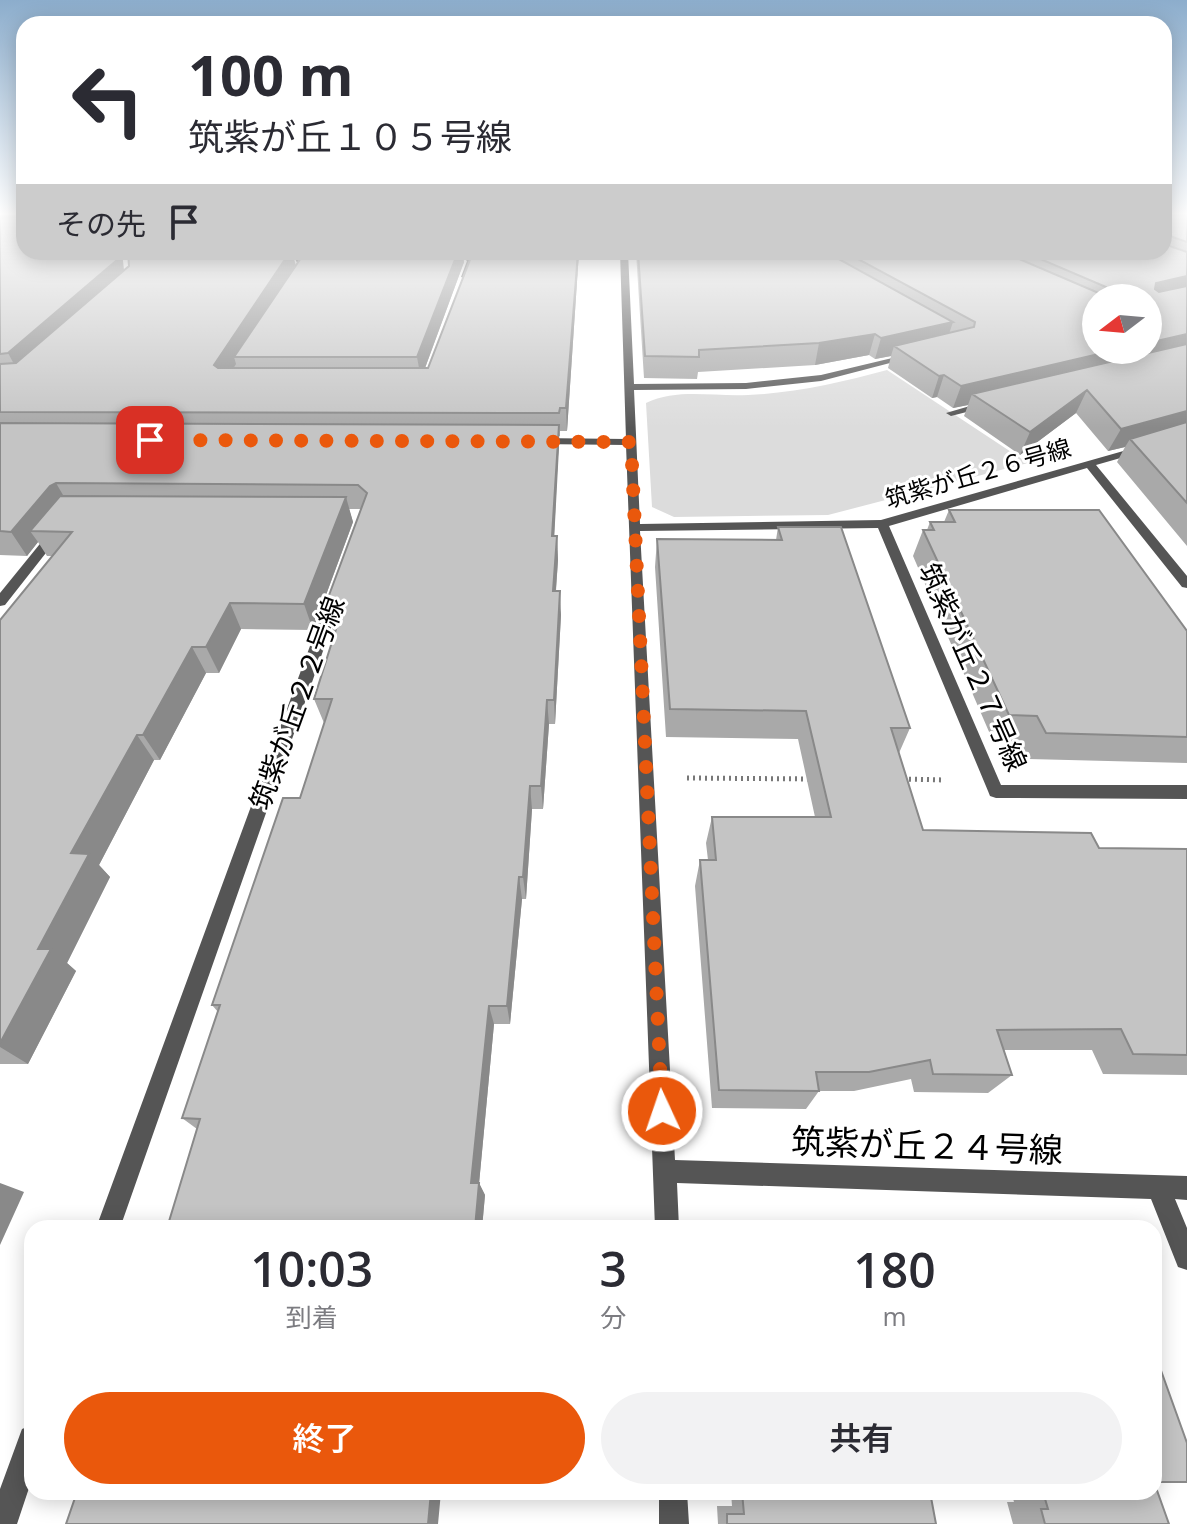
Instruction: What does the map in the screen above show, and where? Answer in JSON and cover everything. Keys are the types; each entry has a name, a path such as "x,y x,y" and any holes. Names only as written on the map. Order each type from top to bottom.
{"street":[{"path":"287,294 292,286"},
{"path":"625,286 667,1220"},
{"path":"629,387 746,386 821,378 919,354"},
{"path":"951,413 996,402"},
{"path":"526,441 631,442"},
{"name":"筑紫が丘２６号線","path":"634,528 882,524 1159,444"},
{"path":"1090,465 1187,584"},
{"path":"0,602 70,514"},
{"name":"筑紫が丘２７号線","path":"882,524 996,791 1187,792"},
{"name":"筑紫が丘２２号線","path":"111,1220 343,575"},
{"name":"筑紫が丘２４号線","path":"665,1171 1187,1188"},
{"path":"1158,1187 1187,1258"},
{"path":"2,1524 24,1462"},
{"path":"673,1500 674,1524"}],"path":[{"path":"646,777 819,779"},
{"path":"897,779 992,780"}],"shaded area":[{"path":"887,370 1028,463 828,515 674,517 652,507 646,403 683,394 784,392"}],"building":[{"path":"0,286 86,286 8,353 0,354"},
{"path":"106,286 267,286 214,365 218,368 428,368 460,286 575,286 566,408 560,408 559,413 0,412 0,364 16,363"},
{"path":"282,286 445,286 417,357 234,357"},
{"path":"640,286 888,286 953,322 881,338 875,334 819,343 699,350 699,357 645,356"},
{"path":"908,286 1082,286 1082,358 961,386 944,375 939,376 894,346 974,327 975,322"},
{"path":"1187,286 1187,334 1162,340 1162,291"},
{"path":"1187,344 1187,411 1121,429 1087,390 1030,432 972,394 1101,364 1162,364 1162,350"},
{"path":"1187,422 1187,503 1130,439"},
{"path":"0,423 559,425 552,536 557,536 553,591 560,591 554,700 547,700 541,786 530,786 523,877 519,877 507,1006 489,1006 471,1183 479,1183 476,1220 169,1220 200,1119 182,1118 220,1005 212,1005 283,798 300,798 332,699 314,699 343,607 325,606 367,493 358,485 56,483 11,532 0,531"},
{"path":"60,496 346,497 304,604 230,603 206,647 192,647 143,735 137,735 71,853 89,854 38,949 51,949 0,1043 0,620 72,532 30,531"},
{"path":"949,510 1099,510 1187,631 1187,737 1046,733 1037,716 1009,715 923,530 934,530 930,522 955,522"},
{"path":"778,527 841,527 910,728 891,728 923,830 1091,833 1099,848 1187,849 1187,1055 1133,1054 1121,1029 997,1030 1012,1075 933,1074 930,1060 869,1072 816,1072 819,1091 719,1090 700,860 716,860 712,817 831,817 806,711 670,709 657,539 782,540"},
{"path":"1162,1373 1187,1443 1187,1482 1162,1482"},
{"path":"74,1500 430,1500 428,1524 66,1524"},
{"path":"743,1500 932,1500 936,1524 727,1524 727,1514 744,1514"},
{"path":"1045,1500 1160,1500 1169,1524 1045,1524 1041,1509 1048,1509"}],"route":[{"path":"150,440 631,442 662,1111"}]}
